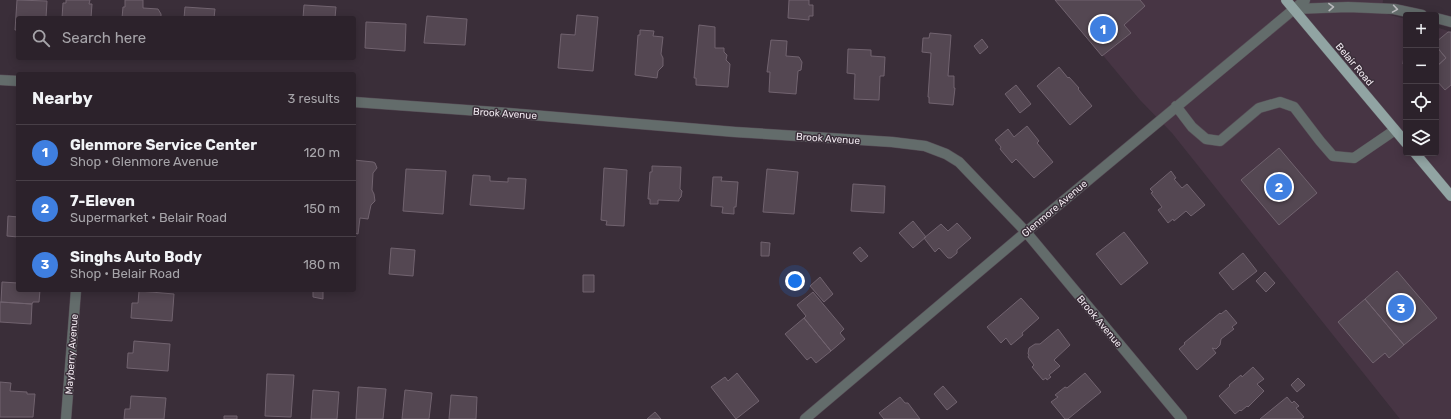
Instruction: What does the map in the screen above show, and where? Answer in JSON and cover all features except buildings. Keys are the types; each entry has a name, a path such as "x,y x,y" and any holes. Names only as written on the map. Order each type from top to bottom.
{"main road":[{"name":"Belair Road","path":"1286,0 1403,139"},
{"path":"1417,156 1451,196"}],"street":[{"name":"Glenmore Avenue","path":"805,419 1176,106 1305,0"},
{"path":"1294,9 1366,4 1408,12"},
{"path":"1439,19 1451,22"},
{"path":"0,80 16,81"},
{"name":"Brook Avenue","path":"356,102 735,132 892,142 925,146 946,154 959,162 1026,232 1182,419"},
{"path":"1176,106 1192,127 1206,139 1220,141 1259,108 1280,102 1294,108 1333,156 1354,158 1395,130"},
{"name":"Mayberry Avenue","path":"66,419 76,292"}],"shaded area":[{"path":"1057,0 1383,0 1382,13 1403,18 1403,156 1439,156 1439,28 1451,32 1451,419 1400,419 1172,133 1140,100"}],"place":[{"name":"Glenmore Service Center","path":"1103,29"},
{"name":"7-Eleven","path":"1279,187"},
{"name":"Singhs Auto Body","path":"1401,308"}]}
